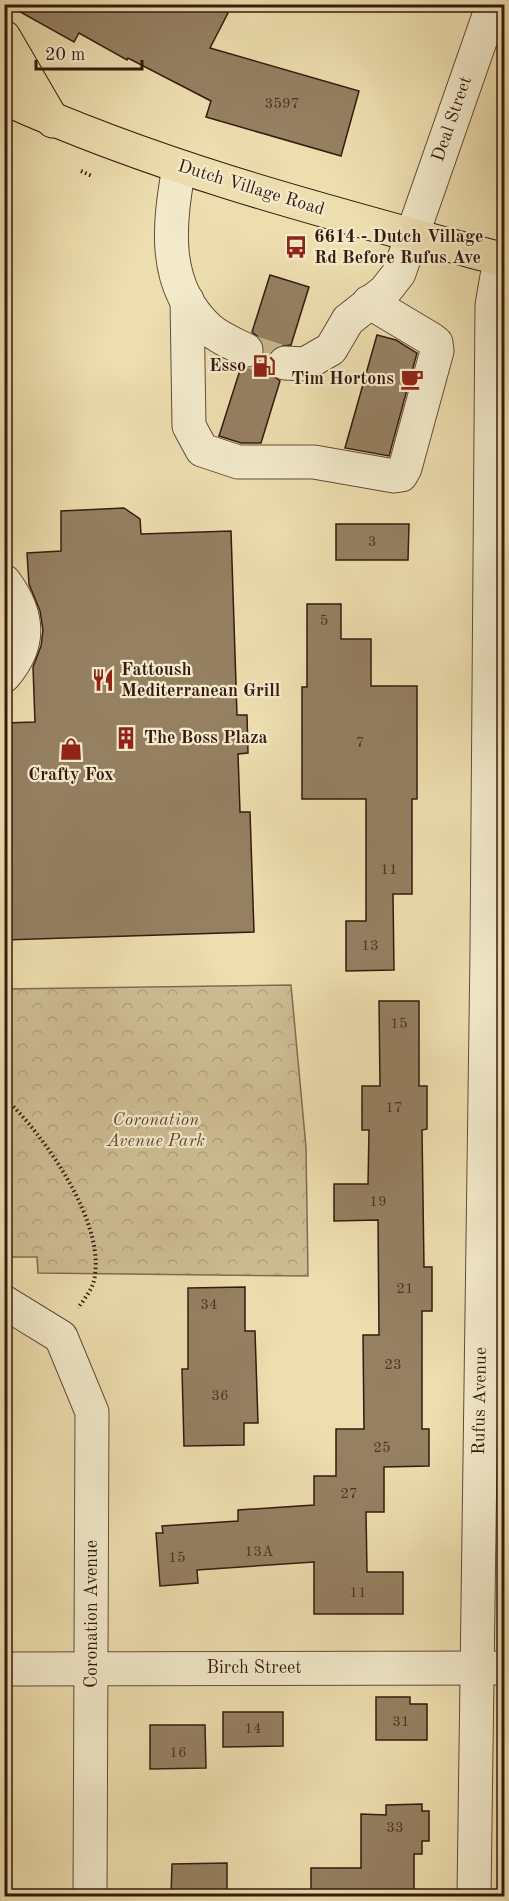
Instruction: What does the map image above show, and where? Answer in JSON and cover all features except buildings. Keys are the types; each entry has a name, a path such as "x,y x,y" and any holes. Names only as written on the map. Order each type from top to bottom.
{"main road":[{"path":"4,37 31,116"},
{"name":"Dutch Village Road","path":"4,98 31,116 179,167 502,259"}],"street":[{"name":"Deal Street","path":"285,363 305,364 331,349 348,320 385,291 399,273 493,4"},
{"path":"179,167 170,221 173,265 187,300 210,330 246,350"},
{"name":"Rufus Avenue","path":"474,1896 490,1668 487,950 492,305 502,259"},
{"path":"187,300 189,426 202,450 238,462 314,462 394,476 401,475 405,468 437,351 436,343 369,302"},
{"path":"4,581 18,599 24,620 23,643 15,664 4,676"},
{"path":"4,1302 61,1337"},
{"name":"Coronation Avenue","path":"61,1337 92,1412 90,1896"},
{"name":"Birch Street","path":"4,1669 490,1668"}],"path":[{"path":"81,171 92,176"},
{"path":"4,1097 42,1140 62,1170 87,1221 94,1254 93,1285 61,1337"}],"green space":[{"name":"Coronation Avenue Park","path":"291,985 306,1147 308,1276 38,1273 37,1257 5,1257 5,989"}],"tunnel":[{"path":"246,350 285,363"}],"place":[{"name":"6614 - Dutch Village Rd Before Rufus Ave","path":"296,247"},
{"name":"Esso","path":"264,366"},
{"name":"Tim Hortons","path":"412,379"},
{"name":"Fattoush Mediterranean Grill","path":"103,680"},
{"name":"The Boss Plaza","path":"126,738"},
{"name":"Crafty Fox","path":"71,749"}]}
